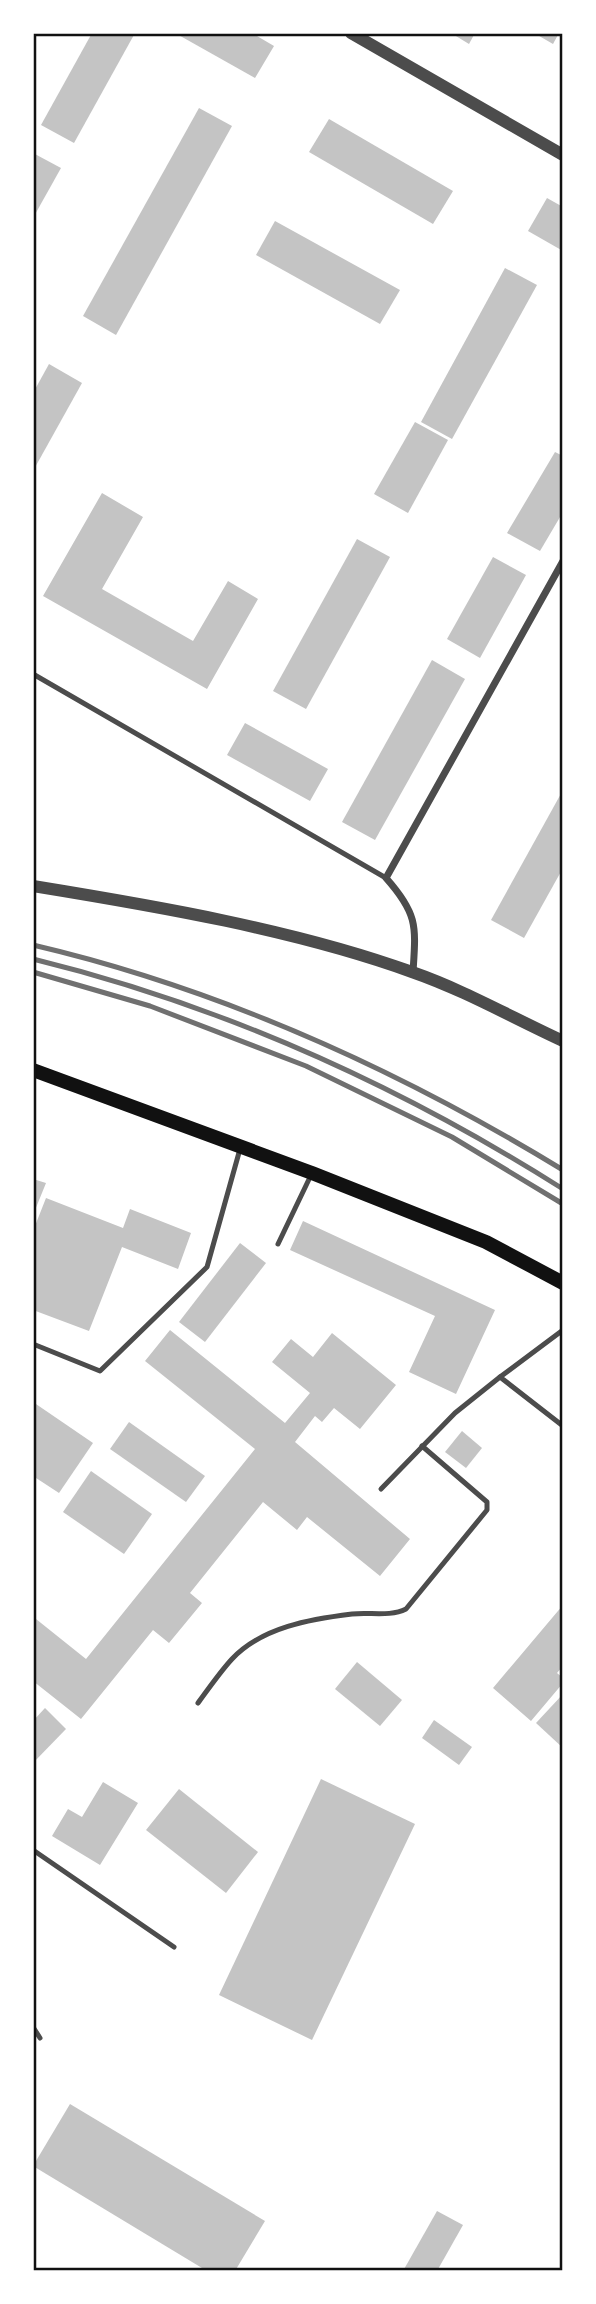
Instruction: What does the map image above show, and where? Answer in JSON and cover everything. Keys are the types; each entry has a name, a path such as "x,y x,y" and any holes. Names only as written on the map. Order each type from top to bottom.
{"main road":[{"path":"33,1070 241,1146 486,1242 563,1283"}],"street":[{"path":"351,33 563,156"},
{"path":"413,972 416,925 403,898 386,878 563,561"},
{"path":"33,886 138,903 292,938 413,972 563,1041"}],"lane":[{"path":"33,674 386,878"},
{"path":"33,1344 100,1371 207,1267 241,1146"},
{"path":"278,1244 312,1173"},
{"path":"381,1489 455,1413 563,1330"},
{"path":"500,1377 563,1426"},
{"path":"198,1703 232,1659 249,1645 303,1620 360,1613 397,1613 406,1609 486,1510 487,1502 422,1446"},
{"path":"33,1850 174,1947"},
{"path":"33,2027 40,2038"}],"building":[{"path":"92,33 135,33 74,143 41,125"},
{"path":"175,33 252,33 274,46 255,78"},
{"path":"451,33 475,33 469,44"},
{"path":"534,33 559,33 553,44"},
{"path":"199,108 232,126 116,335 83,316"},
{"path":"329,119 453,191 433,224 309,152"},
{"path":"33,153 61,168 33,218"},
{"path":"547,198 563,207 563,251 528,231"},
{"path":"275,221 400,290 380,324 256,255"},
{"path":"505,268 537,285 452,439 421,422"},
{"path":"49,364 82,383 33,471 33,393"},
{"path":"415,422 448,440 408,513 374,494"},
{"path":"555,452 563,456 563,512 540,551 507,533"},
{"path":"102,493 143,517 102,589 193,641 228,581 258,599 207,689 43,596"},
{"path":"357,539 390,557 306,709 273,691"},
{"path":"493,557 526,575 480,658 447,639"},
{"path":"432,660 465,679 375,840 342,822"},
{"path":"245,723 328,769 310,801 227,755"},
{"path":"563,790 563,868 524,938 491,920"},
{"path":"33,1179 46,1183 33,1215"},
{"path":"46,1198 123,1228 130,1209 191,1233 178,1269 122,1247 89,1331 33,1310 33,1231"},
{"path":"303,1221 495,1310 456,1394 409,1372 435,1316 290,1250"},
{"path":"240,1243 266,1263 205,1342 179,1322"},
{"path":"170,1330 285,1423 310,1393 272,1362 291,1339 313,1357 332,1333 396,1385 360,1429 334,1408 322,1422 315,1416 295,1442 410,1539 380,1576 307,1517 297,1530 263,1502 190,1593 202,1603 169,1643 153,1630 81,1719 33,1681 33,1622 36,1619 86,1659 255,1449 145,1361"},
{"path":"33,1402 93,1443 59,1493 33,1476"},
{"path":"129,1422 205,1476 186,1502 110,1449"},
{"path":"462,1431 482,1448 466,1468 445,1452"},
{"path":"91,1471 152,1514 124,1554 63,1512"},
{"path":"563,1605 563,1666 557,1673 563,1678 563,1683 531,1721 493,1688"},
{"path":"357,1662 402,1700 380,1726 335,1689"},
{"path":"563,1694 563,1748 536,1723"},
{"path":"45,1708 66,1729 33,1763 33,1721"},
{"path":"434,1720 472,1747 459,1765 422,1738"},
{"path":"321,1779 415,1824 312,2040 219,1995"},
{"path":"103,1782 138,1803 100,1865 52,1836 68,1809 82,1817"},
{"path":"179,1789 258,1852 226,1893 146,1830"},
{"path":"70,2104 265,2221 235,2271 207,2271 33,2166"},
{"path":"437,2211 463,2225 437,2271 403,2271"}],"railway":[{"path":"33,945 172,985 307,1036 437,1099 563,1170"},
{"path":"33,959 172,1000 307,1053 438,1116 563,1189"},
{"path":"33,972 150,1006 306,1066 452,1137 563,1204"}]}
